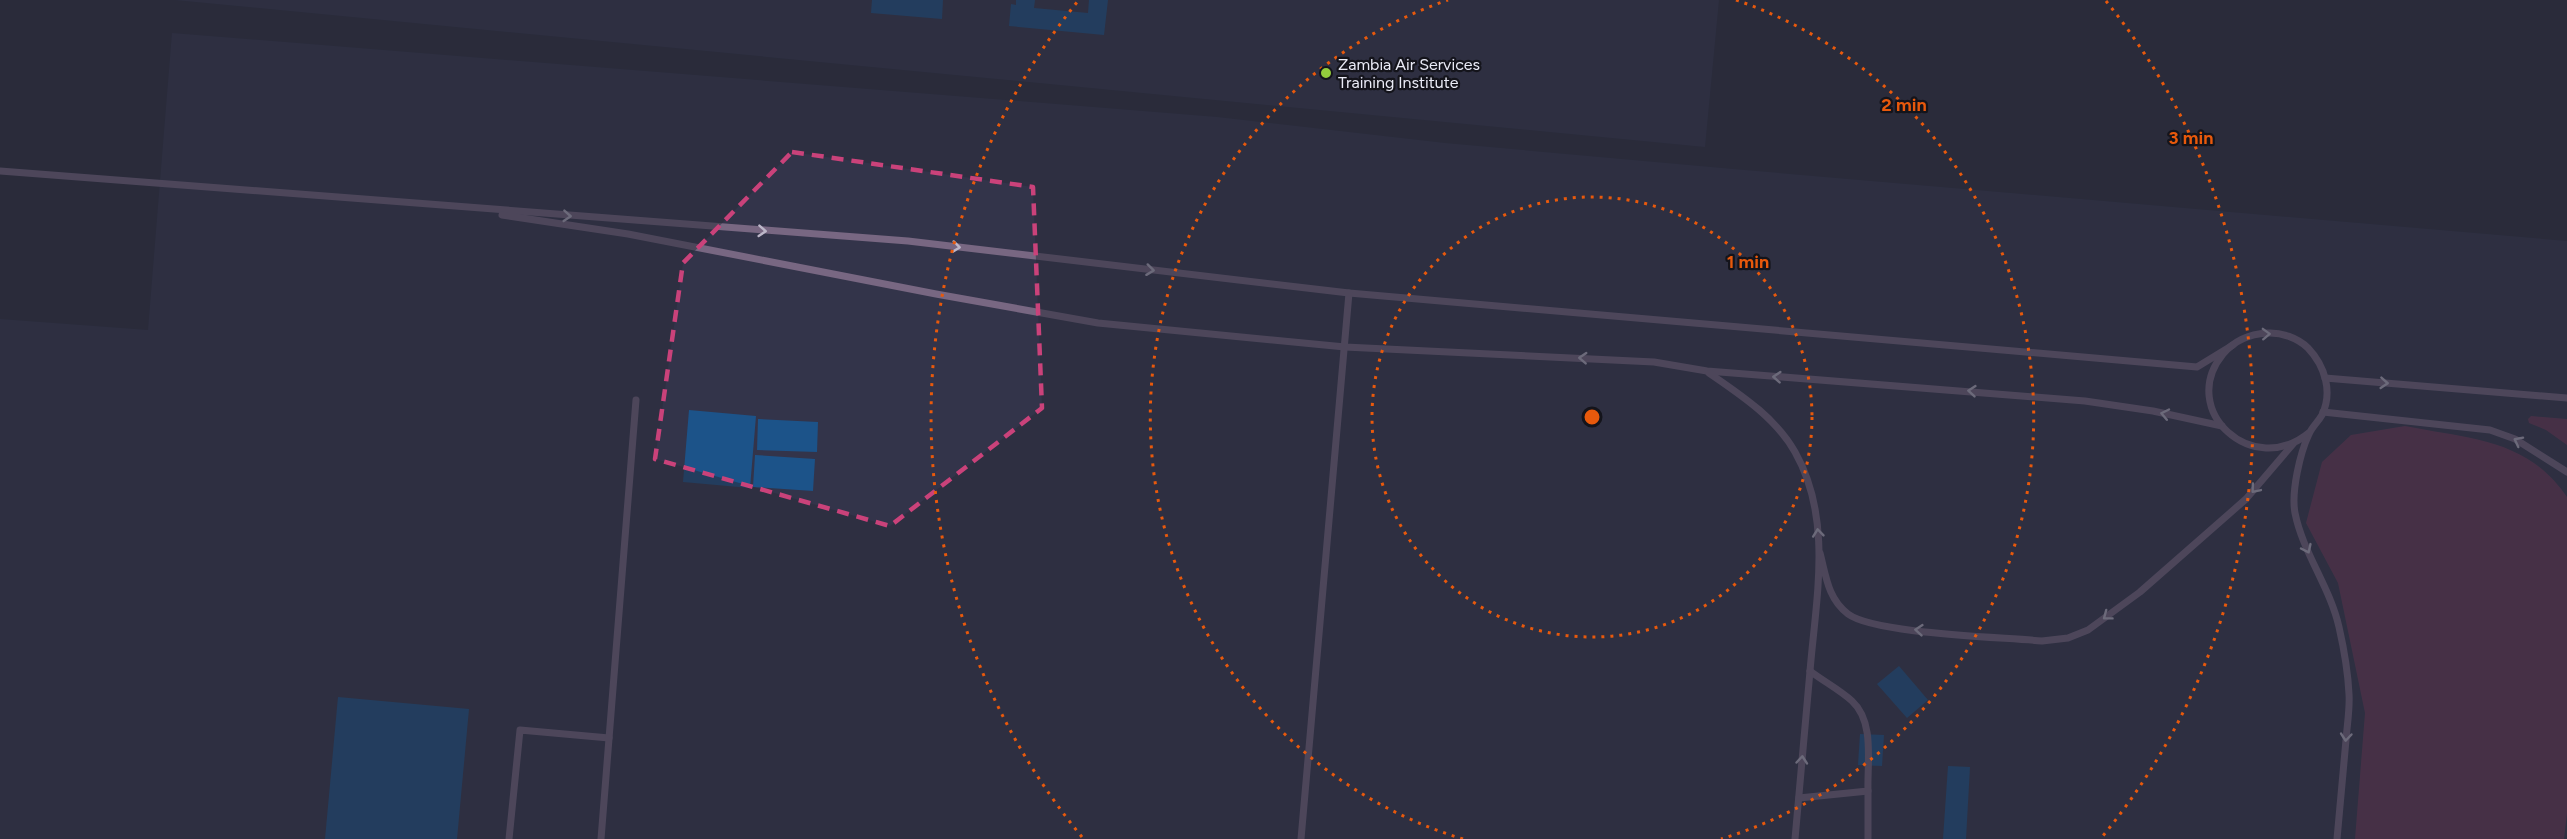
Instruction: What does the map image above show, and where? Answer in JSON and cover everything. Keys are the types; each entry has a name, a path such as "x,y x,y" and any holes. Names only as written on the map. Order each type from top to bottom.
{"lane":[{"path":"0,171 908,241 1348,293 2197,367 2232,345 2256,334 2282,334 2305,346 2318,361 2325,378 2326,400 2323,412 2310,432 2297,475 2294,511 2302,538 2325,587 2339,626 2349,696 2337,839"},
{"path":"446,207 628,234 936,294 1098,322 1345,347 1654,362 1707,371 2085,400 2153,411 2222,426"},
{"path":"1301,839 1348,293"},
{"path":"2232,345 2216,365 2210,390 2211,403 2222,426 2235,439 2254,448 2280,448 2293,444"},
{"path":"1707,371 1776,425 1795,452 1814,497 1820,553 1829,592 1849,614 1884,627 2042,641 2068,638 2088,630 2148,584 2246,499 2293,444 2310,432"},
{"path":"2325,378 2567,398"},
{"path":"601,839 636,400"},
{"path":"2323,412 2490,430 2515,439 2567,472"},
{"path":"1795,839 1820,553"},
{"path":"1810,671 1852,701 1867,724 1868,839"},
{"path":"509,839 520,730 609,738"},
{"path":"1799,798 1868,791"}],"highlighted area":[{"path":"792,152 1033,187 1042,408 890,526 655,459 683,263"}],"shaded area":[{"name":"Zambia Air Services Training Institute","path":"175,0 1719,0 1705,147"},
{"path":"172,33 1217,117 1445,143 2567,241 2567,839 0,839 0,319 148,330"},
{"path":"2531,416 2567,419 2567,445 2546,430 2529,423 2528,419"},
{"path":"2405,426 2474,439 2515,452 2534,463 2567,497 2567,813 2564,839 2355,839 2365,713 2338,583 2306,523 2322,462 2351,435"}],"building":[{"path":"872,0 943,0 942,19 871,13"},
{"path":"1016,0 1035,0 1034,8 1088,13 1089,0 1108,0 1104,35 1009,26 1011,4 1016,5"},
{"path":"689,410 756,416 750,488 683,482"},
{"path":"758,419 818,422 817,452 757,450"},
{"path":"755,455 815,459 813,491 753,487"},
{"path":"1899,666 1928,700 1907,718 1877,684"},
{"path":"338,697 469,709 457,839 325,839"},
{"path":"1860,734 1884,735 1882,766 1858,765"},
{"path":"1948,766 1970,767 1966,839 1943,839"}],"place":[{"name":"Zambia Air Services Training Institute","path":"1326,73"}]}
